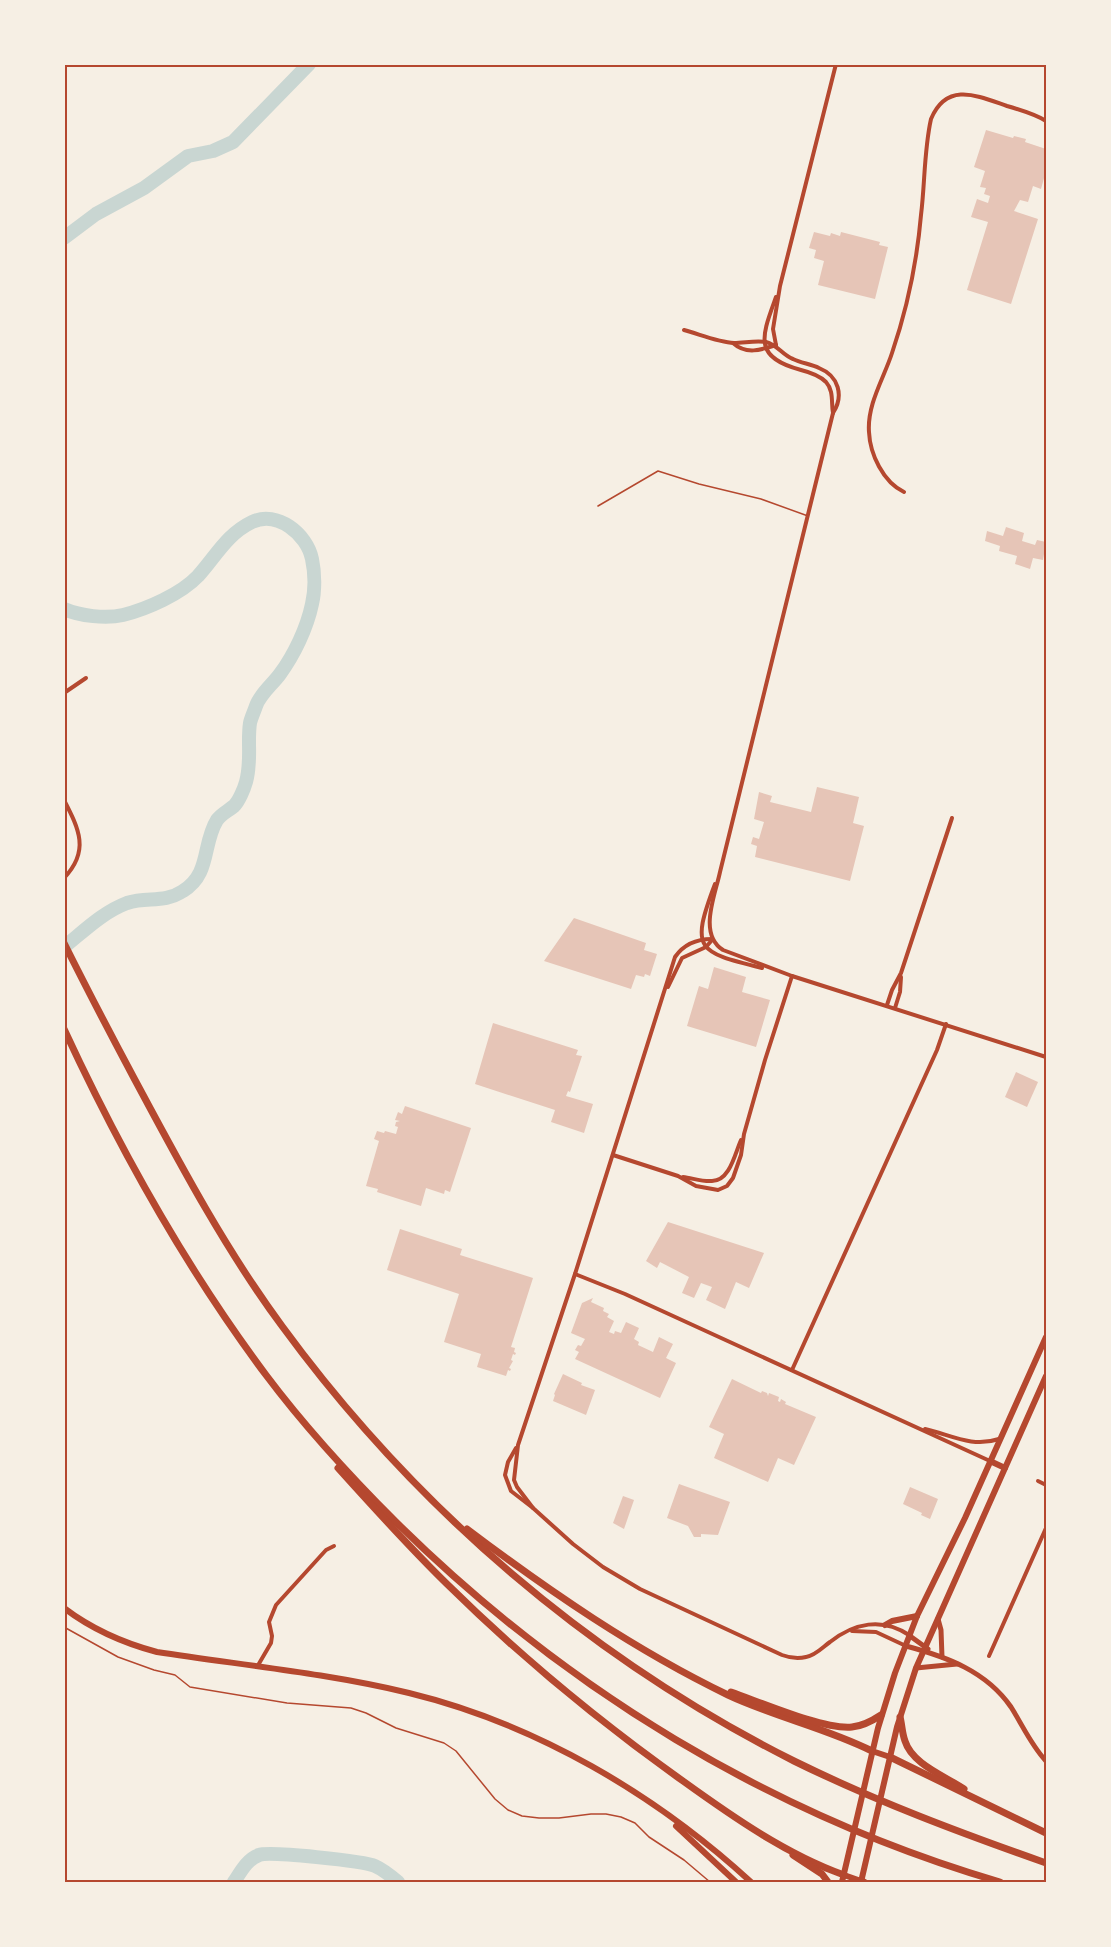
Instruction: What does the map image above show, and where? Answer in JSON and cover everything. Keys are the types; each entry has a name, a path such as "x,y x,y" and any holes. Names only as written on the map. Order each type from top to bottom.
{"highway":[{"path":"64,943 91,998 196,1193 256,1289 322,1378 436,1506 492,1557 580,1628 641,1672 728,1725 856,1790 950,1828 1047,1863"},
{"path":"64,1029 147,1190 200,1279 267,1376 338,1468 457,1594 555,1682 612,1729 722,1809 843,1879"},
{"path":"267,1376 342,1466 424,1549 501,1618 557,1662 652,1726 753,1784 859,1832 990,1882"},
{"path":"436,1506 542,1584 614,1631 693,1676 768,1712 872,1750"},
{"path":"693,1676 830,1725 849,1727 864,1725 881,1715"},
{"path":"900,1717 905,1742 917,1759 990,1806"},
{"path":"890,1757 1047,1833"},
{"path":"776,1841 791,1854 822,1874 828,1882"},
{"path":"961,1871 1000,1882"}],"main road":[{"path":"1047,1337 965,1518 917,1616 881,1715 843,1879 862,1882 900,1717 916,1668 1047,1377"},
{"path":"990,1461 1005,1468"},
{"path":"64,1608 92,1627 136,1647 376,1685 427,1697 526,1732 597,1769 653,1806 707,1843 751,1882"},
{"path":"885,1625 892,1621 917,1616"},
{"path":"938,1619 942,1657"},
{"path":"910,1636 931,1653 983,1677 1001,1694 1028,1738 1047,1761"},
{"path":"906,1646 924,1648"},
{"path":"916,1668 959,1664"},
{"path":"872,1750 890,1757"},
{"path":"653,1806 736,1882"}],"street":[{"path":"836,64 780,286 773,329 776,345 786,356 819,367 830,374 835,380 840,396 720,872 709,931 712,939 723,950 777,971 1047,1057"},
{"path":"904,492 895,488 885,477 871,442 869,424 873,404 898,333 916,253 931,119 941,103 951,96 962,94 980,96 1035,115 1047,122"},
{"path":"780,286 768,319 764,342 766,349 774,360 781,364 806,371 825,380 832,393 834,413"},
{"path":"684,330 732,343 764,342 776,345"},
{"path":"732,343 744,350 766,349 776,345"},
{"path":"64,693 86,678"},
{"path":"64,800 76,821 81,840 76,862 64,878"},
{"path":"887,1005 901,973 952,818"},
{"path":"720,872 703,916 700,933 703,943 721,957 777,971"},
{"path":"533,1508 514,1480 518,1445 575,1274 675,957 684,948 712,939"},
{"path":"661,1004 679,962 703,943 712,939"},
{"path":"895,1008 900,992 901,973"},
{"path":"678,1176 696,1186 712,1190 724,1189 730,1182 736,1170 744,1134 792,976"},
{"path":"792,1370 919,1091 946,1024"},
{"path":"613,1155 678,1176 710,1182 722,1178 730,1167 744,1134"},
{"path":"575,1274 606,1285 990,1461"},
{"path":"921,1429 941,1432 971,1443 1000,1439"},
{"path":"518,1445 506,1467 505,1481 511,1491 573,1544 627,1582 707,1622 782,1655 800,1658 811,1656 849,1631 866,1624 885,1625 910,1636"},
{"path":"1038,1481 1047,1485"},
{"path":"989,1656 1047,1528"},
{"path":"256,1667 271,1642 269,1622 276,1605 326,1550 334,1546"},
{"path":"849,1631 876,1632 906,1646"}],"lane":[{"path":"598,506 658,471 761,499 808,516"}],"path":[{"path":"64,1627 118,1657 175,1675 190,1687 287,1703 351,1708 396,1728 444,1743 456,1751 495,1798 508,1810 522,1816 539,1818 591,1814 621,1817 635,1823 649,1837 684,1860 710,1882"}],"building":[{"path":"986,130 1013,138 1014,136 1026,139 1025,142 1046,149 1046,171 1041,189 1033,186 1028,202 1020,200 1014,211 1038,219 1011,304 967,290 988,222 971,217 977,199 988,203 990,196 984,194 986,188 980,187 985,171 974,167"},
{"path":"814,232 840,236 841,232 880,242 879,245 888,247 875,299 818,285 824,261 814,258 816,250 809,248"},
{"path":"1006,527 1024,533 1022,541 1035,545 1037,540 1046,542 1043,560 1033,558 1030,569 1015,564 1017,556 999,551 1000,546 985,541 987,531 1003,536"},
{"path":"817,787 859,797 853,823 864,826 850,881 755,857 757,846 751,844 753,837 759,839 764,822 754,819 759,792 772,796 770,802 811,812"},
{"path":"574,918 646,943 644,950 657,954 650,976 636,975 631,989 544,961"},
{"path":"714,967 746,977 742,992 770,1000 756,1047 687,1026 699,986 708,989"},
{"path":"493,1023 578,1050 576,1055 582,1056 570,1092 568,1091 566,1096 593,1104 584,1133 551,1122 555,1110 475,1084"},
{"path":"1016,1072 1038,1082 1027,1107 1005,1097"},
{"path":"405,1106 471,1128 450,1192 445,1190 444,1194 426,1188 421,1206 377,1192 378,1189 366,1186 379,1141 374,1139 377,1131 396,1134 398,1127 395,1126 396,1122 400,1121 395,1120 398,1112 402,1114"},
{"path":"668,1222 764,1253 749,1288 736,1282 725,1309 706,1300 712,1287 701,1283 694,1298 682,1293 689,1277 660,1262 657,1268 646,1261"},
{"path":"400,1229 462,1249 460,1255 533,1278 511,1347 515,1348 516,1353 513,1354 511,1360 513,1361 509,1368 511,1369 508,1370 506,1376 477,1367 481,1354 444,1342 459,1294 387,1270"},
{"path":"593,1298 591,1302 604,1308 603,1311 609,1314 607,1317 614,1321 609,1332 621,1333 626,1322 639,1328 634,1339 639,1342 638,1345 653,1352 659,1337 673,1344 666,1358 676,1363 660,1398 575,1359 579,1352 575,1350 585,1339 571,1333 582,1303"},
{"path":"563,1374 595,1390 586,1415 553,1401"},
{"path":"732,1379 761,1393 762,1391 767,1393 768,1396 769,1393 779,1397 778,1401 780,1402 781,1399 786,1402 785,1404 816,1417 794,1465 778,1458 768,1482 714,1458 724,1434 709,1427"},
{"path":"679,1484 730,1502 718,1535 701,1534 701,1537 694,1537 688,1526 667,1518"},
{"path":"910,1487 938,1499 930,1519 903,1504"},
{"path":"623,1496 634,1500 624,1529 613,1523"}],"waterway":[{"path":"64,238 96,214 144,188 188,156 213,151 233,142 309,64"},
{"path":"64,609 85,615 109,617 153,605 191,583 236,533 252,522 262,519 271,519 290,527 304,541 312,559 314,593 307,622 290,658 258,702 250,723 249,766 245,785 236,804 220,816 212,829 198,876 192,884 176,895 162,899 135,901 110,911 64,947"},
{"path":"234,1882 251,1860 266,1854 317,1857 367,1864 381,1869 398,1882"}]}
